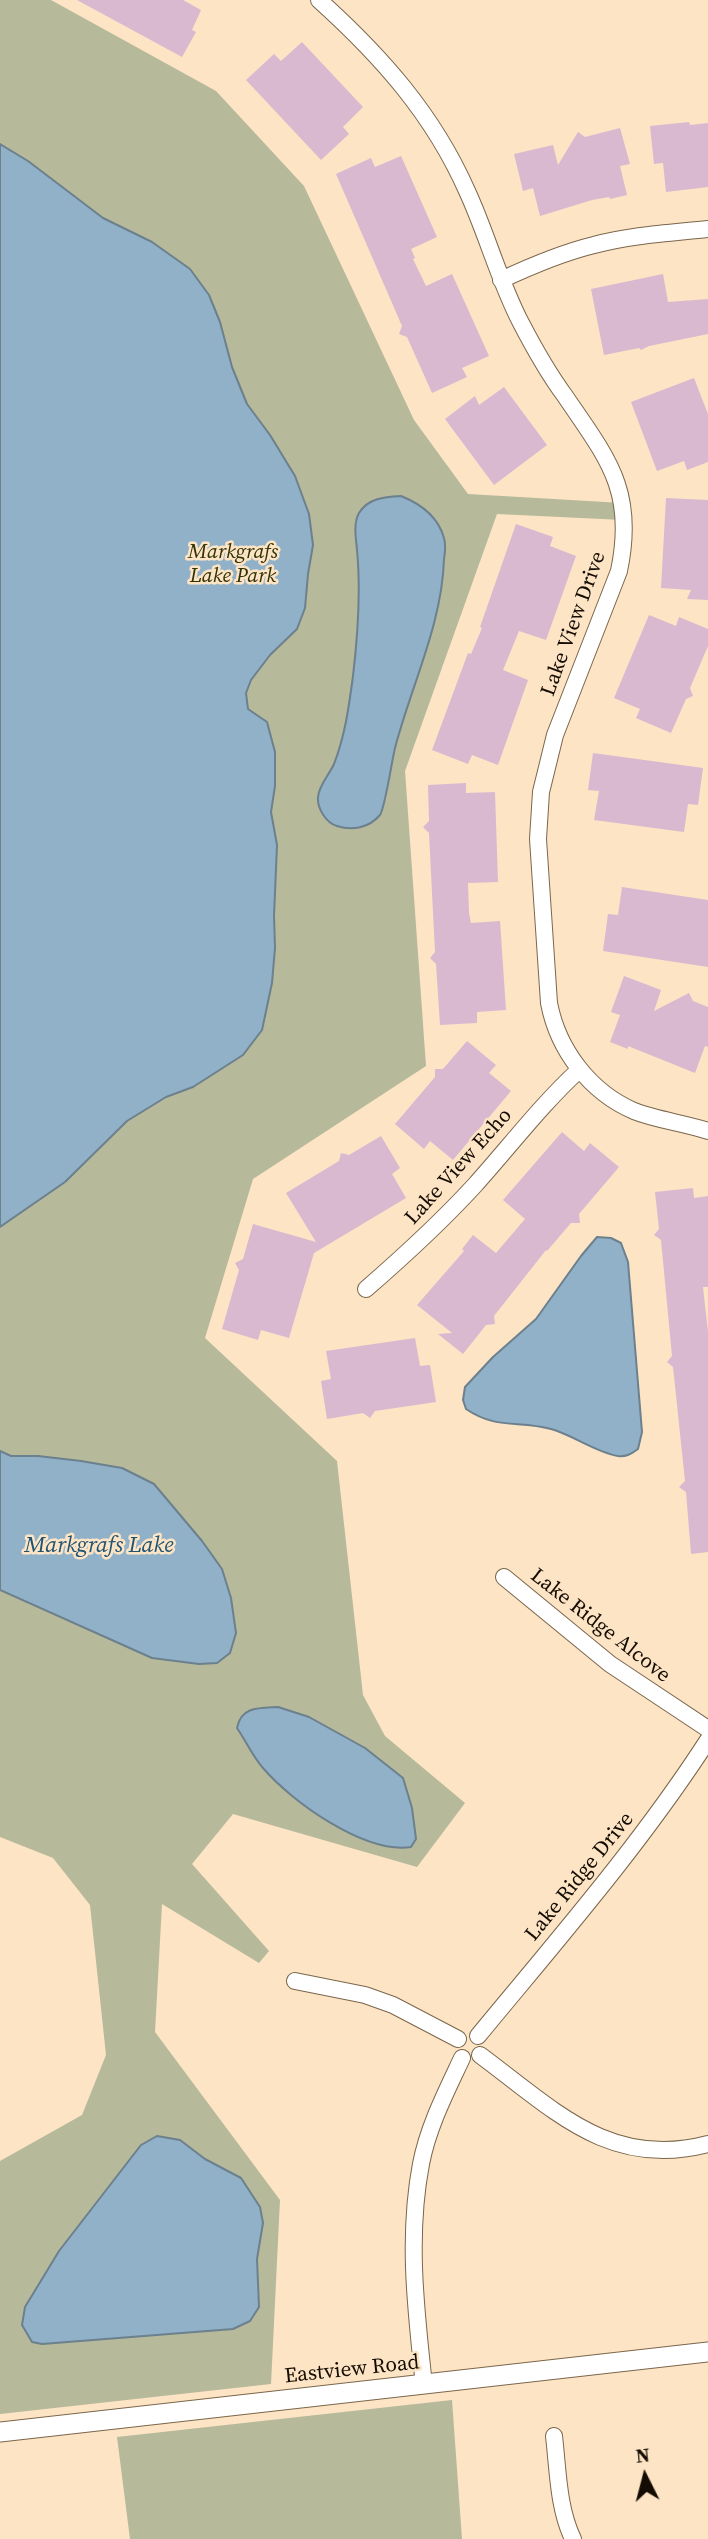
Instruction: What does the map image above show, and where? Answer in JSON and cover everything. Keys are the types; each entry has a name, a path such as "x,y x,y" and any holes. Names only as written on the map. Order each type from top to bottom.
{"street":[{"name":"Lake View Drive","path":"320,0 376,54 430,123 467,190 517,315 544,364 604,452 616,479 623,512 624,542 617,577 551,748 538,808 549,1003 560,1037 579,1070 599,1090 642,1113 708,1131"},
{"path":"501,279 544,260 593,245 626,238 708,229"},
{"name":"Lake View Echo","path":"366,1289 456,1205 534,1114 579,1070"},
{"name":"Lake Ridge Alcove","path":"504,1577 610,1664 708,1729"},
{"name":"Lake Ridge Drive","path":"478,2036 629,1853 708,1740"},
{"path":"295,1982 365,1996 393,2005 458,2039"},
{"path":"469,2034 478,2036 483,2047 480,2055 471,2060 462,2058 456,2048 458,2039 469,2034"},
{"path":"480,2055 574,2125 598,2137 645,2150 669,2150 708,2144"},
{"path":"424,2385 413,2269 417,2195 422,2162 435,2117 462,2058"},
{"name":"Eastview Road","path":"0,2432 708,2352"},
{"path":"554,2436 562,2504 566,2524 573,2539"}],"green space":[{"name":"Markgrafs Lake Park","path":"0,0 51,0 216,91 304,186 414,420 468,494 622,503 623,520 497,514 405,771 426,1066 253,1179 205,1338 337,1461 363,1695 385,1736 465,1803 417,1867 233,1814 192,1864 269,1951 259,1963 162,1904 155,2032 280,2200 271,2384 0,2414 0,2161 82,2115 106,2055 90,1905 53,1858 0,1837"},
{"path":"452,2400 462,2539 130,2539 117,2437"}],"water":[{"path":"0,144 28,161 103,218 152,242 190,269 209,295 247,404 295,476 309,514 313,545 305,608 297,629 270,655 251,680 246,693 248,709 267,722 275,752 275,786 271,812 277,845 275,948 272,983 262,1030 243,1055 193,1087 166,1097 127,1121 65,1182 0,1227"},
{"path":"401,496 428,512 438,523 444,538 445,552 438,608 395,748 382,811 366,826 343,827 326,818 319,806 318,797 338,753 351,687 359,597 356,522 359,513 372,501"},
{"path":"597,1237 611,1238 621,1243 628,1262 642,1432 638,1449 624,1456 601,1451 551,1429 488,1420 466,1409 463,1400 465,1387 493,1357 536,1319"},
{"name":"Markgrafs Lake","path":"0,1451 11,1456 38,1456 122,1468 154,1484 222,1569 231,1598 236,1633 230,1653 217,1663 199,1664 152,1658 0,1590"},
{"path":"278,1707 309,1717 365,1748 403,1778 412,1808 416,1839 411,1847 393,1847 373,1842 331,1823 292,1796 263,1768 237,1728 247,1712 258,1708"},
{"path":"157,2136 180,2140 205,2159 241,2178 260,2207 263,2223 257,2259 259,2307 250,2321 233,2329 42,2344 32,2342 22,2325 25,2307 59,2251 141,2145"}],"building":[{"path":"77,0 183,0 201,10 192,30 196,32 182,57"},
{"path":"302,42 363,107 343,127 349,134 321,160 246,80 274,54 281,61"},
{"path":"689,122 690,125 708,123 708,187 666,192 663,163 654,164 650,126"},
{"path":"620,128 630,164 620,166 627,195 592,200 540,216 533,188 523,191 514,154 553,145 558,165 578,132 585,137"},
{"path":"401,156 437,237 411,249 415,258 413,259 426,286 452,274 489,356 462,368 467,377 432,393 407,337 399,334 402,326 336,174 371,158 375,167"},
{"path":"663,274 668,302 708,299 708,334 641,350 639,348 604,355 591,289"},
{"path":"694,378 708,414 708,462 687,470 684,461 657,471 631,402"},
{"path":"504,387 547,445 494,485 445,419 475,396 479,405"},
{"path":"666,498 708,500 708,600 687,599 691,590 661,588"},
{"path":"516,524 553,537 550,546 576,556 546,640 519,631 503,670 528,680 498,765 472,755 468,764 432,750 468,653 471,654 482,628 480,627"},
{"path":"649,615 676,626 679,617 708,629 708,646 690,688 693,696 686,699 671,733 636,718 640,709 614,698"},
{"path":"593,753 703,768 698,805 688,804 684,832 594,820 599,791 588,790"},
{"path":"466,783 466,793 495,792 498,882 468,883 469,913 471,923 500,921 506,1010 477,1012 477,1023 440,1025 436,964 430,958 435,952 429,833 423,827 429,821 428,785"},
{"path":"622,887 708,900 708,967 603,951 608,914 618,915"},
{"path":"624,976 661,990 654,1011 689,993 693,1001 708,1007 708,1047 705,1046 695,1073 628,1046 628,1049 610,1042 620,1015 611,1012"},
{"path":"467,1041 496,1065 489,1073 511,1091 453,1160 430,1141 424,1149 395,1124 435,1077 435,1069 443,1069"},
{"path":"562,1132 584,1151 590,1143 619,1167 579,1214 580,1223 571,1223 546,1250 494,1316 495,1324 486,1325 463,1354 438,1334 452,1333 417,1305 464,1251 462,1249 473,1235 496,1253 525,1219 503,1200"},
{"path":"381,1136 400,1168 392,1174 406,1198 314,1253 289,1338 261,1330 258,1340 222,1329 239,1270 235,1263 243,1259 253,1224 316,1242 286,1193 339,1161 341,1153 349,1155"},
{"path":"693,1188 694,1198 708,1196 708,1287 703,1287 708,1332 708,1552 691,1554 686,1492 679,1487 685,1481 673,1367 667,1362 672,1356 661,1240 654,1235 659,1229 655,1192"},
{"path":"415,1338 420,1366 430,1365 436,1402 375,1411 370,1418 363,1413 327,1419 321,1381 331,1379 326,1351"}]}
